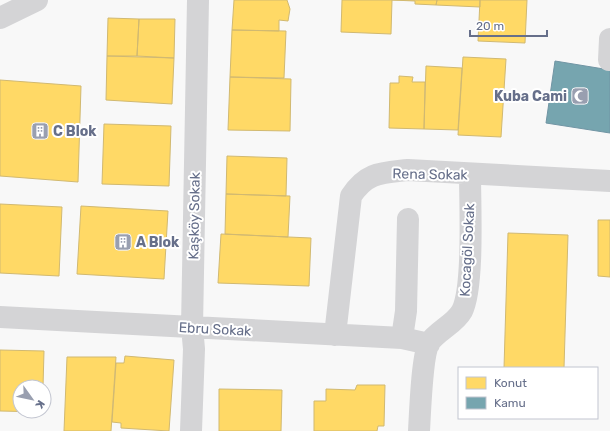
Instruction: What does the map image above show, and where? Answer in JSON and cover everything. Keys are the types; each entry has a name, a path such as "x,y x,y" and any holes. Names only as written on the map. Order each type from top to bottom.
{"street":[{"path":"0,18 37,0"},
{"name":"Kaşköy Sokak","path":"191,431 194,349 192,328 198,0"},
{"name":"Rena Sokak","path":"335,335 351,196 358,184 368,177 378,174 408,170 610,181"},
{"name":"Kocagöl Sokak","path":"429,344 461,312 466,295 470,253 470,174"},
{"path":"402,338 406,310 408,219"},
{"name":"Ebru Sokak","path":"0,317 402,338 429,344"},
{"path":"419,431 424,364 429,344"}],"building: Konut":[{"path":"234,0 287,0 290,9 288,21 279,20 279,31 232,30"},
{"path":"342,0 392,0 391,34 341,32"},
{"path":"392,0 437,0 436,5 415,4 415,1"},
{"path":"437,0 480,0 480,7 436,5"},
{"path":"480,0 527,0 525,43 478,41"},
{"path":"108,18 139,19 137,56 107,56"},
{"path":"139,19 175,19 174,58 137,56"},
{"path":"232,30 286,31 284,78 230,77"},
{"path":"107,56 174,58 172,104 106,100"},
{"path":"463,57 506,59 501,137 458,135"},
{"path":"426,66 462,68 458,130 424,129"},
{"path":"399,76 413,77 412,82 425,82 424,129 389,128 390,83 399,83"},
{"path":"230,77 291,79 290,131 228,130"},
{"name":"C Blok","path":"0,80 81,86 78,182 0,176"},
{"path":"104,124 171,126 169,186 102,184"},
{"path":"227,156 287,158 286,196 226,194"},
{"path":"226,194 290,196 288,237 225,234"},
{"path":"0,204 62,207 59,276 0,273"},
{"name":"A Blok","path":"81,206 168,211 164,279 77,274"},
{"path":"598,220 610,220 610,277 598,276"},
{"path":"508,233 568,235 564,367 504,367"},
{"path":"221,234 311,238 309,286 218,283"},
{"path":"0,350 44,351 43,379 12,379 12,411 0,411"},
{"path":"125,356 174,360 169,431 121,428 121,423 112,422 116,363 124,363"},
{"path":"67,357 116,357 111,431 64,431"},
{"path":"357,385 385,385 384,426 378,426 377,431 314,431 314,401 326,401 326,389 355,390"},
{"path":"219,389 282,390 281,431 219,431"}],"building: Kamu":[{"name":"Kuba Cami","path":"555,61 610,70 610,133 546,123"}],"place":[{"name":"Kuba Cami","path":"580,96"},
{"name":"C Blok","path":"40,131"},
{"name":"A Blok","path":"123,242"}]}
